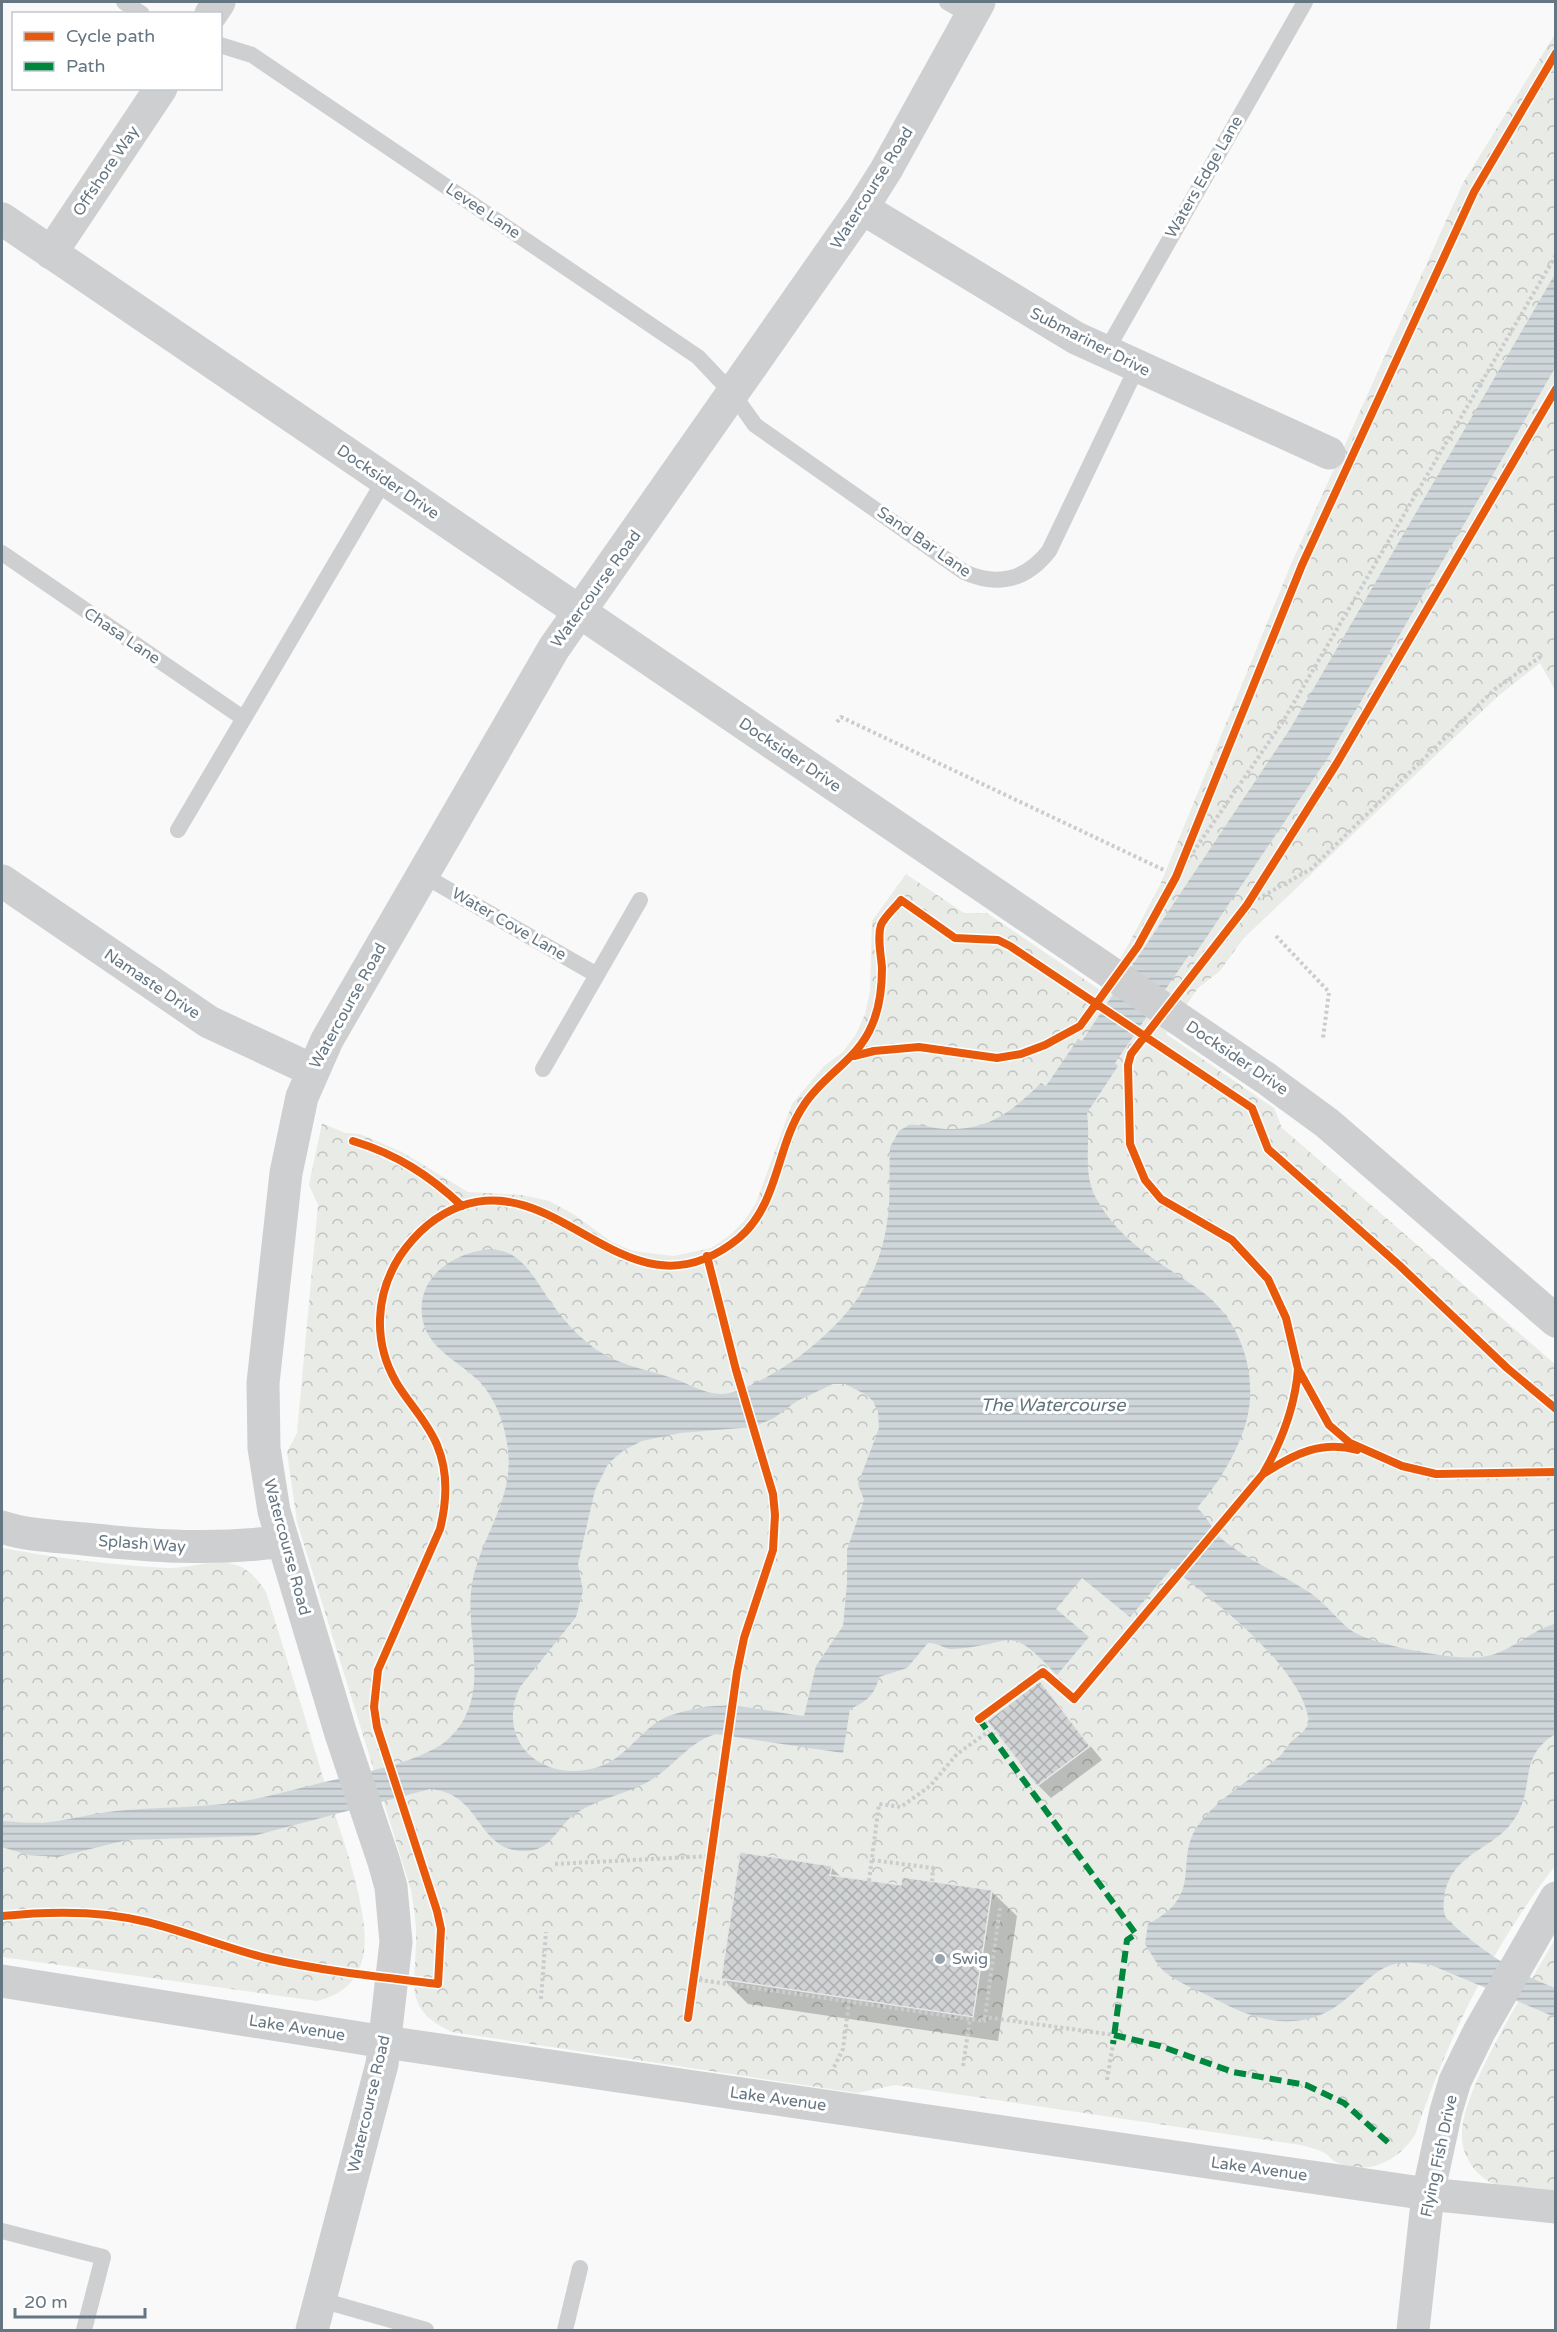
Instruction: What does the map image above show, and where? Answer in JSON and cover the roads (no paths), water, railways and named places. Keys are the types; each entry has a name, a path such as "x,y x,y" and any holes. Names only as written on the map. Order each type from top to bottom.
{"street":[{"name":"Watercourse Road","path":"316,2315 385,2042 396,1942 391,1887 341,1734 283,1541 268,1480 262,1414 263,1383 286,1173 302,1097 312,1070 421,874 554,648 862,208 886,170 966,6"},
{"name":"Offshore Way","path":"51,253 160,90"},
{"name":"Submariner Drive","path":"862,208 1047,322 1105,353 1329,453"},
{"name":"Docksider Drive","path":"2,219 1267,1079 1327,1124 1556,1321"},
{"name":"Namaste Drive","path":"2,881 202,1017 312,1070"},
{"name":"Splash Way","path":"2,1527 36,1534 165,1547 216,1548 283,1541"},
{"name":"Flying Fish Drive","path":"1413,2331 1428,2194 1455,2081 1479,2032 1556,1898"},
{"name":"Lake Avenue","path":"2,1981 385,2042 1428,2194 1556,2207"}],"lane":[{"path":"124,2 138,12"},
{"name":"Waters Edge Lane","path":"1105,353 1305,2"},
{"name":"Levee Lane","path":"222,46 252,55 678,343 698,357 733,394"},
{"name":"Sand Bar Lane","path":"733,394 755,425 963,572 993,581 1024,575 1049,551 1137,367"},
{"path":"178,830 384,479"},
{"name":"Chasa Lane","path":"2,553 243,718"},
{"name":"Water Cove Lane","path":"421,874 597,975"},
{"path":"543,1069 640,900"},
{"path":"2,2231 103,2257 84,2331"},
{"path":"564,2331 580,2268"},
{"path":"316,2315 426,2331"}],"water":[{"name":"The Watercourse","path":"1555,274 1555,368 1329,756 1193,957 1189,955 1115,1063 1118,1066 1087,1113 1089,1178 1096,1198 1106,1214 1143,1251 1215,1303 1237,1334 1244,1351 1250,1389 1245,1426 1237,1448 1225,1469 1197,1508 1219,1536 1233,1548 1309,1592 1349,1629 1375,1641 1393,1646 1453,1657 1482,1657 1511,1647 1555,1624 1555,1734 1543,1743 1531,1763 1525,1795 1515,1818 1496,1838 1464,1861 1455,1871 1448,1883 1444,1905 1447,1919 1473,1942 1512,1968 1555,1988 1555,2017 1431,1965 1403,1963 1393,1964 1375,1973 1332,2009 1316,2016 1284,2021 1268,2019 1235,2009 1172,1977 1160,1967 1145,1944 1148,1924 1166,1913 1177,1901 1183,1889 1191,1837 1207,1814 1280,1756 1304,1731 1309,1722 1303,1701 1291,1679 1274,1658 1232,1616 1172,1568 1130,1617 1082,1578 1056,1609 1089,1637 1057,1675 1028,1648 1010,1640 954,1649 928,1643 907,1668 879,1677 869,1697 850,1709 843,1753 716,1734 698,1742 653,1779 578,1812 540,1848 520,1851 506,1847 486,1831 459,1800 447,1793 430,1789 253,1836 127,1840 58,1857 28,1855 2,1847 2,1821 45,1823 116,1811 245,1801 398,1764 432,1750 448,1740 463,1721 471,1700 474,1684 472,1584 482,1550 501,1502 509,1468 505,1432 491,1397 472,1374 436,1345 424,1326 422,1303 424,1292 435,1274 453,1261 474,1252 490,1249 503,1251 524,1264 567,1322 599,1351 629,1365 707,1392 719,1394 737,1391 783,1367 819,1341 836,1325 862,1291 873,1272 886,1230 890,1147 899,1131 909,1125 946,1129 975,1126 1010,1110 1041,1083 1046,1086 1078,1039 1082,1041 1290,729","holes":["833,1384 845,1384 865,1394 873,1401 878,1412 879,1428 858,1484 864,1500 847,1550 843,1626 816,1666 804,1716 735,1706 684,1711 656,1723 622,1754 607,1764 578,1771 559,1770 543,1764 529,1754 519,1741 514,1726 514,1707 520,1687 576,1617 583,1591 578,1564 595,1490 608,1464 624,1450 642,1441 680,1433 753,1427 774,1418 797,1401"]}],"place":[{"name":"Swig","path":"940,1959"}]}
